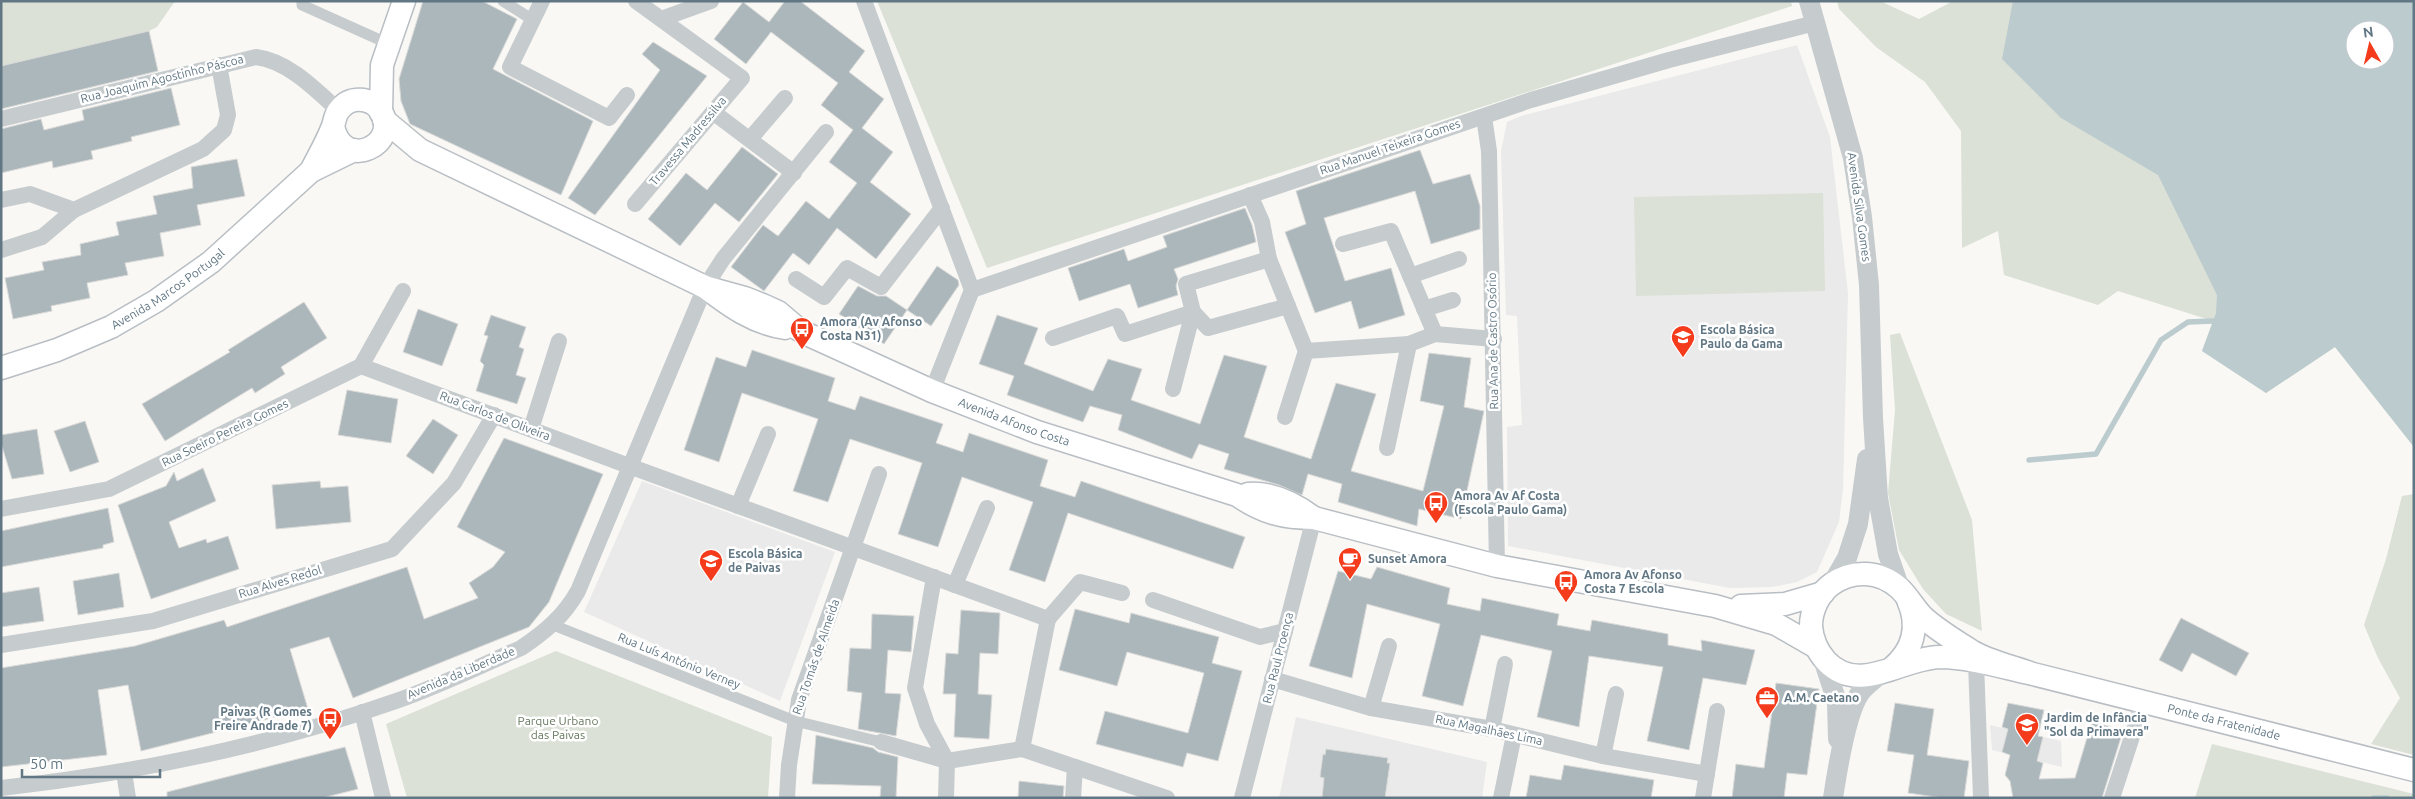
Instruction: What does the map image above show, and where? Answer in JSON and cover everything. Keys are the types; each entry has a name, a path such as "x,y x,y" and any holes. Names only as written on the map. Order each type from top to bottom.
{"main road":[{"path":"311,171 363,149 383,136 382,65 404,1"},
{"path":"311,171 341,112 382,65"},
{"path":"341,112 369,102 420,150"},
{"path":"341,112 339,142 363,149 420,150"},
{"name":"Avenida Afonso Costa","path":"420,150 705,287 739,313 772,326 798,329 932,391 1037,432 1238,495 1254,507 1288,518 1314,518 1496,566 1716,606"},
{"name":"Avenida Marcos Portugal","path":"1,368 58,350 102,331 156,301 211,262 311,171"},
{"path":"1716,606 1766,606 1805,599 1854,574 1867,574 1890,581 1924,617 1974,652 2033,674"},
{"path":"1819,652 1811,626 1812,615 1827,588"},
{"path":"1885,672 1905,655 1914,635 1914,616 1904,594"},
{"path":"1716,606 1776,624 1819,652 1834,667 1858,677 1885,672 1917,661 1940,658 2033,674"},
{"name":"Ponte da Fratenidade","path":"2033,674 2414,770"}],"street":[{"path":"302,1 302,5 389,44"},
{"path":"503,1 533,20"},
{"path":"542,1 510,68 609,118 627,96"},
{"path":"636,1 661,18 711,1"},
{"path":"864,1 972,290 932,391"},
{"name":"Avenida Silva Gomes","path":"1809,1 1853,158 1862,217 1869,285 1873,418"},
{"name":"Travessa Madressilva","path":"635,204 742,78 661,18"},
{"name":"Rua Manuel Teixeira Gomes","path":"972,290 1531,100 1669,60 1815,23"},
{"name":"Rua Joaquim Agostinho Páscoa","path":"1,118 256,57 270,58 290,71 341,112"},
{"path":"1,250 42,237 74,210 203,149 224,130 228,115 219,65"},
{"path":"750,139 785,98"},
{"path":"713,112 794,173"},
{"name":"Rua Ana de Castro Osório","path":"1484,117 1489,151 1494,339 1496,566"},
{"name":"Avenida da Liberdade","path":"1,788 124,772 237,749 362,712 451,679 521,648 553,625 570,606 578,591 705,287 723,258 826,132"},
{"path":"1,200 30,194 74,210"},
{"path":"1250,195 1262,222 1269,259 1306,351 1285,417"},
{"path":"796,279 824,297 847,268 881,287 942,208"},
{"path":"1343,244 1391,231 1435,334"},
{"path":"1269,259 1186,284 1193,312 1208,328 1288,306"},
{"path":"1410,276 1459,259"},
{"path":"361,366 404,291"},
{"path":"1424,309 1453,300"},
{"path":"1053,338 1117,316 1125,334 1193,312"},
{"path":"1172,389 1193,312"},
{"path":"1306,351 1409,344 1435,334 1494,339"},
{"path":"531,429 559,341"},
{"path":"1388,448 1409,344"},
{"name":"Rua Carlos de Oliveira","path":"361,366 1048,619"},
{"name":"Rua Soeiro Pereira Gomes","path":"1,510 109,489 361,366"},
{"name":"Rua Alves Redol","path":"1,646 152,621 392,548 454,484 494,416"},
{"path":"1827,588 1847,558 1858,524 1873,418"},
{"path":"1873,418 1878,498 1888,554 1904,594"},
{"path":"738,506 768,434"},
{"name":"Rua Tomás de Almeida","path":"787,798 799,700 879,474"},
{"path":"955,585 987,508"},
{"name":"Rua Raul Proença","path":"1242,798 1314,518"},
{"path":"934,577 916,688 927,724 947,761 946,798"},
{"path":"1022,749 1048,619 1080,582 1122,593"},
{"path":"1153,600 1260,637 1285,631"},
{"name":"Rua Luís António Verney","path":"553,625 795,721 881,742"},
{"path":"1371,708 1389,646"},
{"path":"1819,652 1837,702 1838,762"},
{"path":"1976,663 1981,798"},
{"path":"1492,729 1505,664"},
{"path":"1833,798 1838,762 1853,708 1860,693 1885,672"},
{"name":"Rua Magalhães Lima","path":"1272,680 1371,708 1492,729 1603,756 1706,774"},
{"path":"1603,756 1616,694"},
{"path":"2112,798 2143,703"},
{"path":"1703,798 1717,711"},
{"path":"362,712 384,798"},
{"path":"1501,798 1514,735"},
{"path":"881,742 947,761 1022,749 1166,798"},
{"path":"1073,798 1075,767"},
{"path":"124,772 128,798"}],"shaded area":[{"path":"2013,1 2414,1 2414,447 2335,347 2266,393 2202,351 2216,313 2217,295 2158,175 2061,118 2002,59"},
{"name":"Escola Básica Paulo da Gama","path":"1797,45 1830,137 1848,293 1843,489 1839,522 1817,572 1797,582 1773,587 1730,588 1508,546 1507,427 1522,425 1517,316 1506,315 1501,151 1507,122 1521,116"},
{"name":"Escola Básica de Paivas","path":"642,481 835,552 780,701 584,612"},
{"path":"1296,717 1487,762 1482,798 1279,798"},
{"name":"Jardim de Infância \"Sol da Primavera\"","path":"1990,725 2061,741 2062,767 1992,750"}],"green space":[{"path":"3,1 175,1 157,27 149,31 1,66 1,3"},
{"path":"877,1 1791,1 1792,6 987,268"},
{"path":"1837,1 1880,1 1919,19 1953,1 2414,1 2414,447 2335,347 2266,393 2202,351 2213,321 2118,291 2098,305 2004,275 1998,231 1962,248 1961,131 1925,82 1876,47 1839,9"},
{"path":"1823,193 1825,291 1636,296 1634,197"},
{"path":"1900,333 1972,520 1982,631 1946,614 1923,589 1899,550 1888,493 1895,410 1890,335"},
{"path":"2414,494 2414,755 2371,744 2400,698 2378,658 2364,625 2386,559 2402,496"},
{"name":"Parque Urbano das Paivas","path":"556,651 772,737 768,798 407,798 386,724"},
{"path":"2212,744 2414,794 2414,798 2195,798"}],"building":[{"path":"423,1 482,1 517,19 493,69 593,121 561,195 410,124 401,101 399,79"},
{"path":"785,1 800,1 865,51 849,72 884,99 862,128 893,152 870,182 911,214 876,259 837,228 809,265 793,253 764,291 731,267 763,225 778,236 806,201 829,219 857,183 829,162 853,130 821,105 838,83 771,32 746,64 714,39 743,2 769,22"},
{"path":"149,31 158,71 1,109 1,66"},
{"path":"653,42 707,76 595,215 568,198 660,70 642,54"},
{"path":"171,88 180,125 131,137 132,141 91,151 93,159 53,168 52,161 1,173 1,129 41,119 44,130 84,120 82,110"},
{"path":"742,147 778,174 739,222 715,203 680,246 648,219 686,173 707,190"},
{"path":"1420,150 1433,184 1470,174 1480,206 1480,229 1431,244 1415,191 1324,218 1345,281 1391,268 1405,315 1359,329 1351,301 1315,313 1285,232 1306,224 1296,191"},
{"path":"237,159 245,196 197,205 201,225 160,233 164,256 125,263 128,275 87,283 90,298 51,306 52,311 13,319 5,278 44,270 42,262 81,255 80,244 119,235 116,222 157,214 153,196 193,188 191,167"},
{"path":"1245,208 1256,242 1174,269 1178,279 1176,286 1178,295 1138,308 1130,284 1079,301 1068,268 1124,249 1128,261 1167,247 1163,236"},
{"path":"937,266 958,280 959,285 931,326 907,310"},
{"path":"858,286 877,296 886,296 907,310 884,344 839,314"},
{"path":"304,302 327,338 281,367 285,374 255,393 252,388 165,441 142,404 230,352 228,350"},
{"path":"418,309 458,324 442,366 403,352"},
{"path":"491,315 526,327 519,347 524,349 516,375 526,378 517,404 476,391 484,365 480,361 488,336 484,335"},
{"path":"997,315 1038,328 1024,364 1093,391 1108,359 1142,369 1131,400 1200,424 1224,355 1267,366 1244,437 1311,459 1336,383 1376,394 1351,471 1423,491 1444,406 1420,401 1429,353 1471,358 1464,407 1484,411 1461,519 1419,509 1417,526 1338,502 1342,484 1308,474 1302,495 1279,485 1224,469 1229,454 1199,444 1192,459 1118,430 1122,415 1090,406 1083,422 1007,395 1014,376 979,364"},
{"path":"752,350 835,378 828,401 855,410 860,396 943,424 936,443 963,452 969,433 1048,460 1040,486 1075,497 1081,481 1245,537 1233,569 1068,513 1045,582 1009,570 1033,502 962,477 938,547 898,534 922,463 850,439 828,502 793,491 818,419 742,393 719,462 684,450 716,357 746,367"},
{"path":"347,390 398,399 391,443 338,435"},
{"path":"433,419 458,435 433,474 406,456"},
{"path":"85,421 99,462 70,472 54,431"},
{"path":"37,429 44,474 12,479 1,443 1,435"},
{"path":"504,438 603,474 549,602 529,627 353,698 329,637 290,649 308,709 141,751 128,685 98,690 107,755 1,767 1,668 135,646 224,620 227,627 407,567 424,619 478,598 469,583 493,567 505,552 457,527"},
{"path":"203,468 216,501 169,522 179,548 206,539 207,543 228,536 239,569 151,599 118,505 166,486 174,472 177,481"},
{"path":"320,481 321,488 348,486 351,522 276,529 272,485"},
{"path":"108,508 114,542 103,545 103,548 1,567 1,531"},
{"path":"1377,567 1450,588 1447,604 1480,611 1482,598 1559,614 1557,625 1590,631 1592,620 1668,634 1668,645 1702,651 1701,640 1755,650 1746,685 1703,678 1689,750 1647,741 1663,667 1589,656 1579,727 1537,717 1552,651 1481,635 1463,706 1422,696 1440,624 1367,604 1352,678 1309,666 1338,571 1371,579"},
{"path":"119,573 124,607 78,615 73,581"},
{"path":"39,587 44,621 1,627 1,593"},
{"path":"1075,609 1129,623 1131,613 1219,637 1212,663 1242,671 1218,761 1187,753 1183,767 1096,744 1105,711 1188,733 1204,673 1127,652 1117,686 1059,670"},
{"path":"961,610 1000,613 998,654 980,653 978,694 992,695 989,739 954,737 956,694 943,694 946,653 958,654"},
{"path":"872,614 914,616 911,652 888,650 885,693 901,694 896,736 858,729 862,693 847,691 850,648 871,649"},
{"path":"2181,618 2249,653 2236,676 2192,653 2182,672 2159,660"},
{"path":"1776,683 1819,689 1807,775 1787,773 1784,798 1732,798 1736,764 1764,768"},
{"path":"1895,703 1934,709 1927,755 1969,761 1964,798 1943,798 1908,793 1914,755 1887,751"},
{"path":"2008,703 2044,710 2038,736 2043,737 2037,761 2043,763 2039,779 2075,778 2092,721 2123,731 2102,798 2013,798 2010,781 2005,775 2010,755 2002,752 2008,729 2002,727"},
{"path":"816,735 873,748 878,752 898,757 896,798 880,798 881,786 812,784"},
{"path":"345,747 358,789 322,798 167,798 167,792"},
{"path":"1326,749 1388,758 1387,763 1390,763 1385,798 1322,798 1324,778 1320,777 1323,754 1325,755"},
{"path":"1564,765 1654,780 1651,798 1526,798 1530,775 1561,780"},
{"path":"1019,781 1064,786 1063,798 1018,798"}],"waterway":[{"path":"2029,460 2096,454 2161,340 2188,322 2213,321"},
{"path":"2374,798 2387,798"}],"place":[{"name":"Amora (Av Afonso Costa N31)","path":"802,350"},
{"name":"Escola Básica Paulo da Gama","path":"1683,358"},
{"name":"Amora Av Af Costa (Escola Paulo Gama)","path":"1436,524"},
{"name":"Sunset Amora","path":"1350,580"},
{"name":"Escola Básica de Paivas","path":"711,582"},
{"name":"Amora Av Afonso Costa 7 Escola","path":"1566,603"},
{"name":"A.M. Caetano","path":"1767,719"},
{"name":"Paivas (R Gomes Freire Andrade 7)","path":"330,740"},
{"name":"Jardim de Infância \"Sol da Primavera\"","path":"2027,746"}]}
